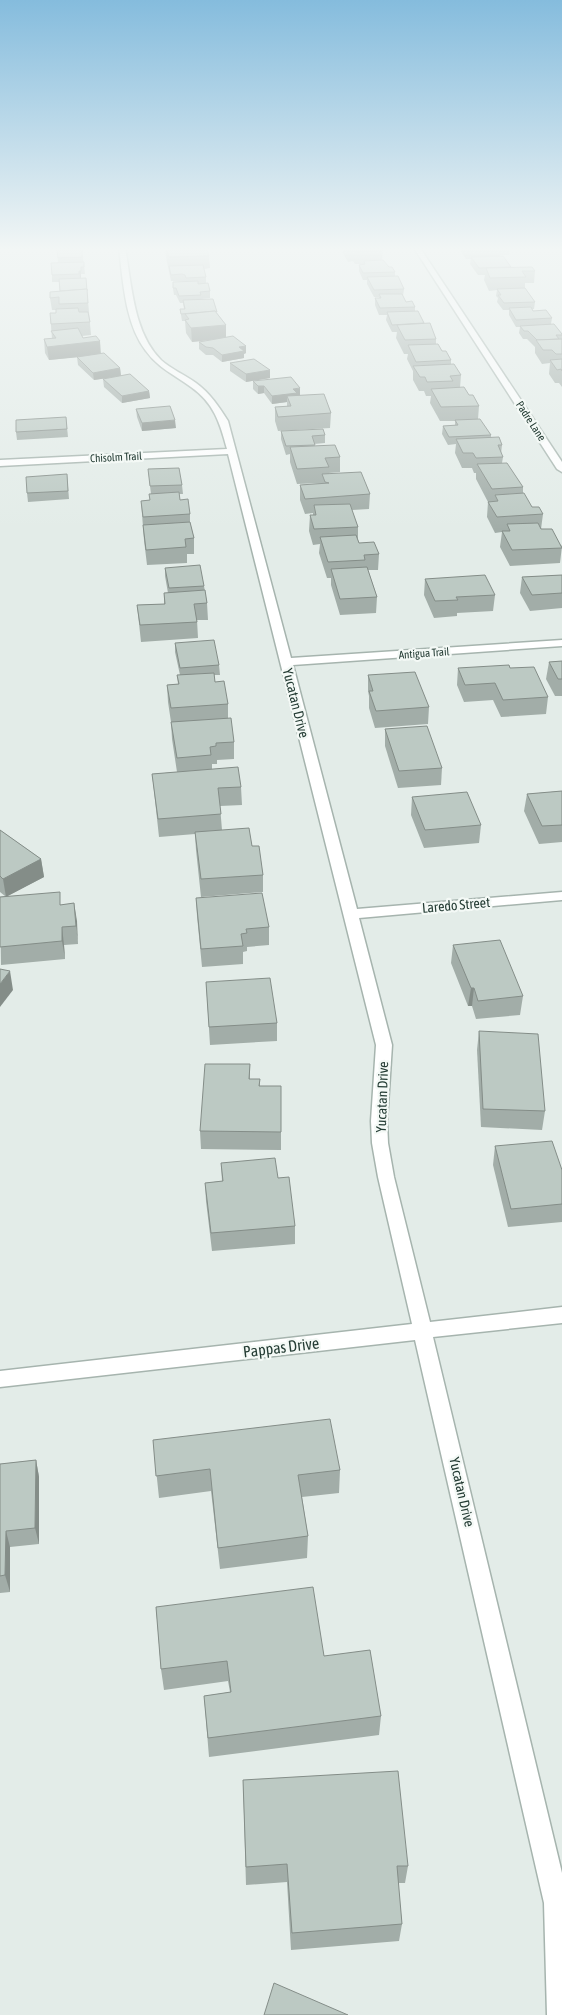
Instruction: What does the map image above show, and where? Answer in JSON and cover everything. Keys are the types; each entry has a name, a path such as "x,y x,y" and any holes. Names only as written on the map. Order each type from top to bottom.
{"street":[{"name":"Yucatan Drive","path":"143,342 162,364 195,386 215,405 224,421 384,1045 379,1121 380,1143 391,1200 424,1331 547,1859 556,1903 560,1965 560,2015"},
{"name":"Padre Lane","path":"479,342 562,469"},
{"name":"Chisolm Trail","path":"0,463 231,451"},
{"name":"Antigua Trail","path":"286,662 562,643"},
{"name":"Laredo Street","path":"351,914 562,896"},
{"name":"Pappas Drive","path":"0,1380 562,1315"}],"building":[{"path":"45,342 91,342 47,347"},
{"path":"199,342 241,342 246,346 239,347 244,351 222,355 213,348 206,347"},
{"path":"537,342 562,342 562,354 556,354 552,350 543,350"},
{"path":"438,344 442,351 446,351 451,360 416,362 408,345"},
{"path":"104,353 120,368 93,373 77,357"},
{"path":"254,359 270,370 246,374 230,363"},
{"path":"562,359 562,371 561,369 557,370 550,360"},
{"path":"454,364 461,375 450,376 453,381 427,382 425,377 420,377 413,366"},
{"path":"130,374 149,391 122,396 103,379"},
{"path":"291,377 300,388 293,389 297,393 272,396 264,386 258,386 253,381"},
{"path":"464,387 469,395 473,395 479,406 441,407 431,389"},
{"path":"324,394 331,413 278,417 275,407 291,406 287,396"},
{"path":"170,406 175,420 142,423 136,409"},
{"path":"66,417 67,429 16,432 16,420"},
{"path":"480,419 491,435 449,437 443,426 458,425 455,420"},
{"path":"323,429 325,435 312,436 315,445 286,446 281,431"},
{"path":"499,437 502,445 498,445 503,457 476,458 473,453 463,453 456,439"},
{"path":"335,445 340,457 325,458 329,467 297,469 290,447"},
{"path":"507,463 523,487 492,489 477,464"},
{"path":"179,468 182,485 150,486 148,469"},
{"path":"361,472 370,494 305,499 300,485 329,483 325,482 322,474"},
{"path":"67,474 68,491 27,493 26,477"},
{"path":"179,492 180,500 188,499 190,514 143,517 141,501 150,500 149,494"},
{"path":"524,493 532,507 539,507 543,514 497,517 488,502 498,501 495,495"},
{"path":"350,504 358,527 314,529 310,515 316,515 314,505"},
{"path":"190,522 194,538 185,539 186,547 146,550 143,525"},
{"path":"538,523 541,529 552,529 562,548 512,550 502,531 510,531 507,524"},
{"path":"356,535 359,543 374,542 379,554 364,555 365,560 328,562 320,537"},
{"path":"200,565 204,586 169,588 165,568"},
{"path":"367,567 377,597 340,599 331,569"},
{"path":"485,575 495,595 456,597 458,600 435,601 425,579"},
{"path":"562,575 562,593 532,595 522,577"},
{"path":"205,590 207,603 194,604 197,622 140,625 137,605 165,604 164,593"},
{"path":"214,640 219,665 180,668 175,643"},
{"path":"562,661 562,679 558,679 549,662"},
{"path":"509,665 510,668 534,667 548,697 503,700 495,683 465,685 458,668"},
{"path":"415,672 429,707 376,711 369,691 373,691 368,675"},
{"path":"214,673 215,682 224,681 228,704 171,708 167,685 179,684 177,675"},
{"path":"231,718 234,742 216,743 216,746 210,747 211,755 177,758 171,722"},
{"path":"427,726 442,768 399,771 385,729"},
{"path":"238,767 241,787 218,788 221,814 158,819 152,774"},
{"path":"562,791 562,825 542,826 527,794"},
{"path":"467,792 481,825 425,830 412,797"},
{"path":"249,828 252,846 259,846 263,875 201,879 195,832"},
{"path":"0,830 41,859 3,879 0,876"},
{"path":"60,892 60,905 74,903 76,926 62,927 62,941 0,947 0,897"},
{"path":"262,893 269,927 246,929 247,933 241,934 243,946 201,949 196,898"},
{"path":"500,940 523,996 478,1001 474,988 471,988 453,945"},
{"path":"0,969 10,971 0,984"},
{"path":"270,978 277,1023 209,1027 206,982"},
{"path":"479,1031 538,1034 545,1111 483,1109"},
{"path":"205,1064 250,1064 249,1079 260,1079 259,1086 281,1086 281,1132 200,1131"},
{"path":"552,1141 562,1170 562,1204 511,1209 495,1146"},
{"path":"275,1158 278,1178 289,1177 295,1226 211,1233 205,1183 223,1181 221,1163"},
{"path":"330,1419 340,1470 298,1475 308,1536 218,1548 210,1469 156,1476 153,1440"},
{"path":"36,1460 35,1528 6,1531 5,1575 0,1576 0,1464"},
{"path":"313,1587 324,1656 370,1650 381,1716 208,1738 204,1696 231,1692 227,1661 161,1669 156,1607"},
{"path":"398,1771 408,1866 397,1866 402,1924 292,1933 287,1864 246,1867 243,1780"},
{"path":"274,1983 348,2015 264,2015"}]}
